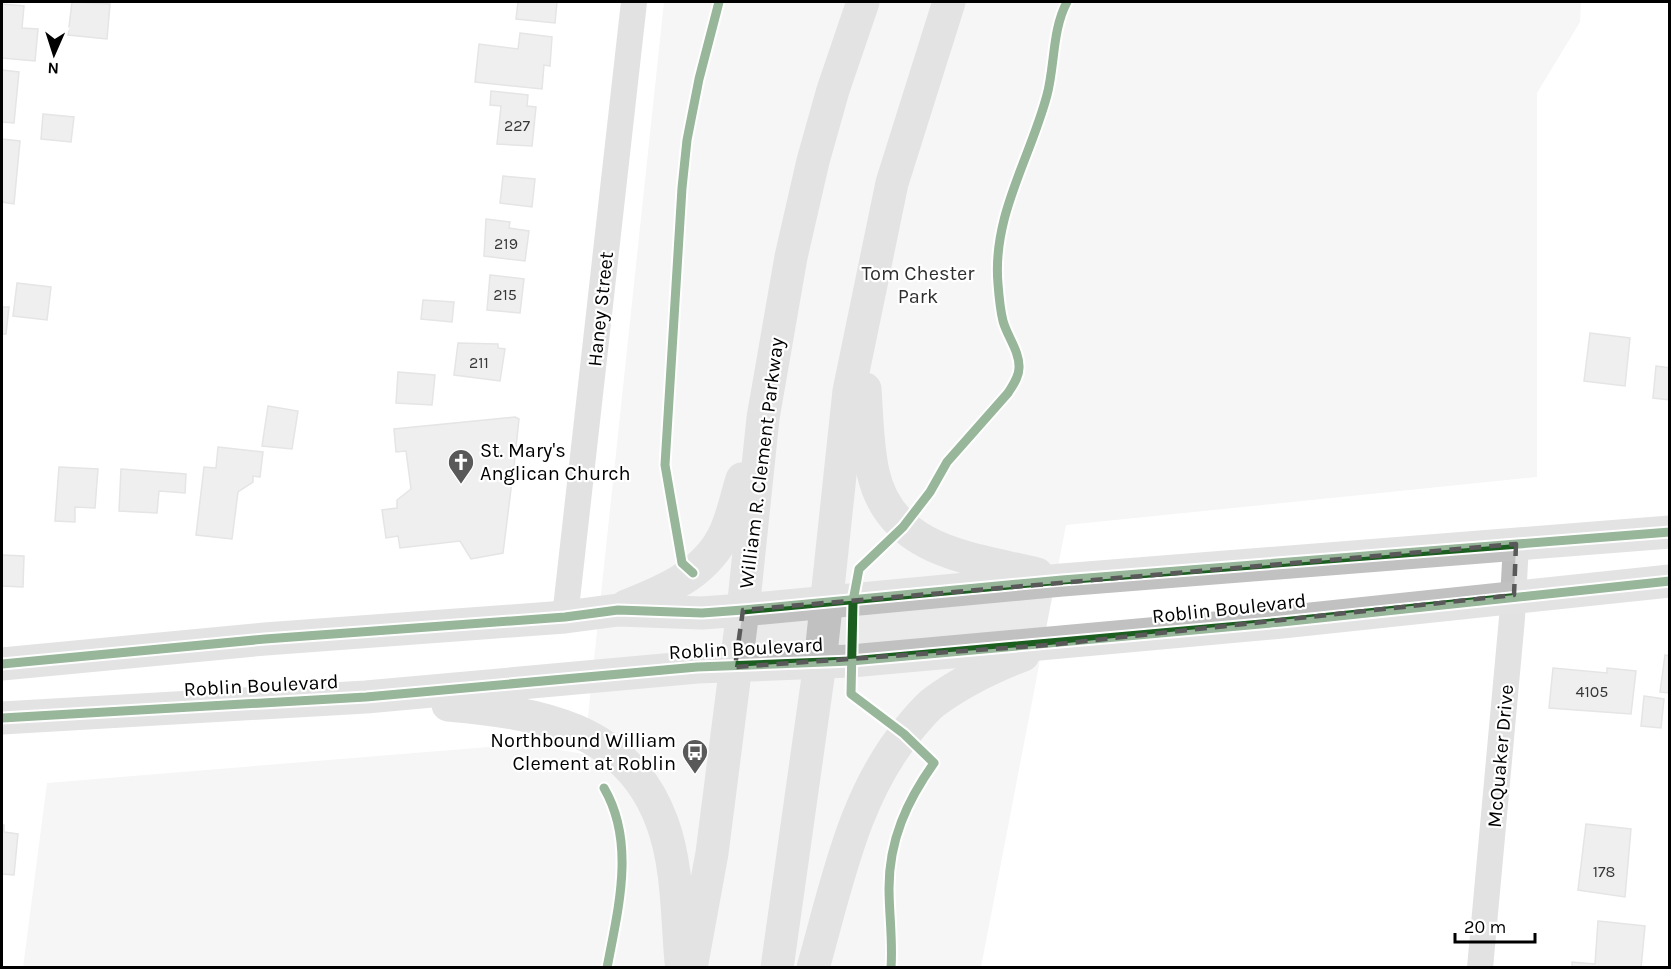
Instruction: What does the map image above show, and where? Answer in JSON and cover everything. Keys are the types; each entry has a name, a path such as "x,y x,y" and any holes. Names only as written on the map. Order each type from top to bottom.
{"main road":[{"name":"William R. Clement Parkway","path":"691,968 712,853 743,610 763,418 791,257 813,160 833,90 863,2"},
{"path":"777,968 820,663 849,391 892,183 949,2"},
{"path":"861,332 873,473 889,512 903,527 943,552 1062,580"},
{"path":"618,610 667,590 693,573 718,544 726,527 763,418"},
{"name":"Roblin Boulevard","path":"2,664 265,639 566,617 618,610 702,613 827,604 1062,580 1670,532"},
{"name":"Roblin Boulevard","path":"2,718 366,697 696,667 820,663 1049,645 1670,580"},
{"path":"813,968 847,850 871,786 887,756 932,703 970,679 1049,645"},
{"path":"366,697 534,715 596,741 627,765 646,790 662,822 670,856 681,968"}],"street":[{"name":"Haney Street","path":"566,617 634,2"},
{"name":"McQuaker Drive","path":"1480,968 1514,595 1516,544"}],"highlighted area":[{"path":"1516,544 1514,595 1049,645 735,667 743,610"}],"green space":[{"name":"Tom Chester Park","path":"664,2 1581,2 1580,22 1537,93 1537,477 1066,525 981,967 23,968 47,783 524,744 584,754"}],"building":[{"path":"72,2 110,4 107,39 68,35"},
{"path":"518,2 557,2 555,23 516,19"},
{"path":"2,4 24,6 22,28 38,29 35,61 2,58"},
{"path":"520,33 552,37 550,66 544,65 542,89 475,82 479,44 518,49"},
{"path":"2,70 19,72 14,123 2,122"},
{"path":"491,91 528,95 527,106 536,107 532,146 497,144 501,106 490,105"},
{"path":"43,114 74,117 71,142 41,139"},
{"path":"2,139 20,141 14,204 2,202"},
{"path":"503,176 535,179 532,207 500,203"},
{"path":"486,219 510,222 509,228 529,231 525,261 484,256"},
{"path":"490,275 524,279 520,313 487,310"},
{"path":"17,283 51,287 47,320 13,316"},
{"path":"423,300 454,302 452,322 421,319"},
{"path":"2,307 9,307 6,334 2,334"},
{"path":"1590,333 1630,338 1625,386 1584,381"},
{"path":"458,343 498,344 498,348 505,349 500,381 454,375"},
{"path":"1656,366 1670,368 1670,400 1653,398"},
{"path":"398,372 435,375 432,405 396,403"},
{"path":"268,406 298,411 292,449 262,446"},
{"name":"St. Mary's Anglican Church","path":"515,417 519,419 514,466 508,468 509,481 512,481 503,553 471,559 460,541 400,548 398,536 386,538 382,510 397,508 397,500 411,489 406,451 396,452 394,429"},
{"path":"218,447 263,452 260,477 253,476 253,482 238,492 232,539 196,535 204,467 216,468"},
{"path":"59,467 98,469 95,508 75,507 75,522 55,521"},
{"path":"121,469 186,474 185,493 159,491 157,513 119,511"},
{"path":"2,555 24,556 23,587 2,586"},
{"path":"1665,655 1670,656 1670,693 1660,692"},
{"path":"1553,668 1607,673 1607,668 1636,671 1631,714 1549,708"},
{"path":"1644,696 1664,699 1661,728 1641,726"},
{"path":"1586,824 1631,829 1625,897 1578,890"},
{"path":"2,825 4,825 4,832 18,834 14,875 2,874"},
{"path":"1598,921 1645,926 1641,968 1572,968 1572,962 1595,964"}],"cycle path":[{"path":"693,573 682,563 665,465 687,140 699,79 719,2"},
{"path":"891,968 889,888 892,854 901,822 924,777 934,763 904,734 851,694 853,601 859,569 903,527 930,492 947,462 1008,393 1018,375 1019,362 1005,327 1000,303 998,259 1001,235 1006,211 1047,95 1056,36 1067,2"},
{"path":"2,664 265,639 565,617 618,610 702,613 743,610 1062,580 1670,532"},
{"path":"2,718 366,697 697,667 851,661 1282,622 1670,581"},
{"path":"604,788 614,809 620,831 622,854 622,876 616,923 607,968"}],"place":[{"name":"St. Mary's Anglican Church","path":"461,485"},
{"name":"Northbound William Clement at Roblin","path":"695,775"}]}
